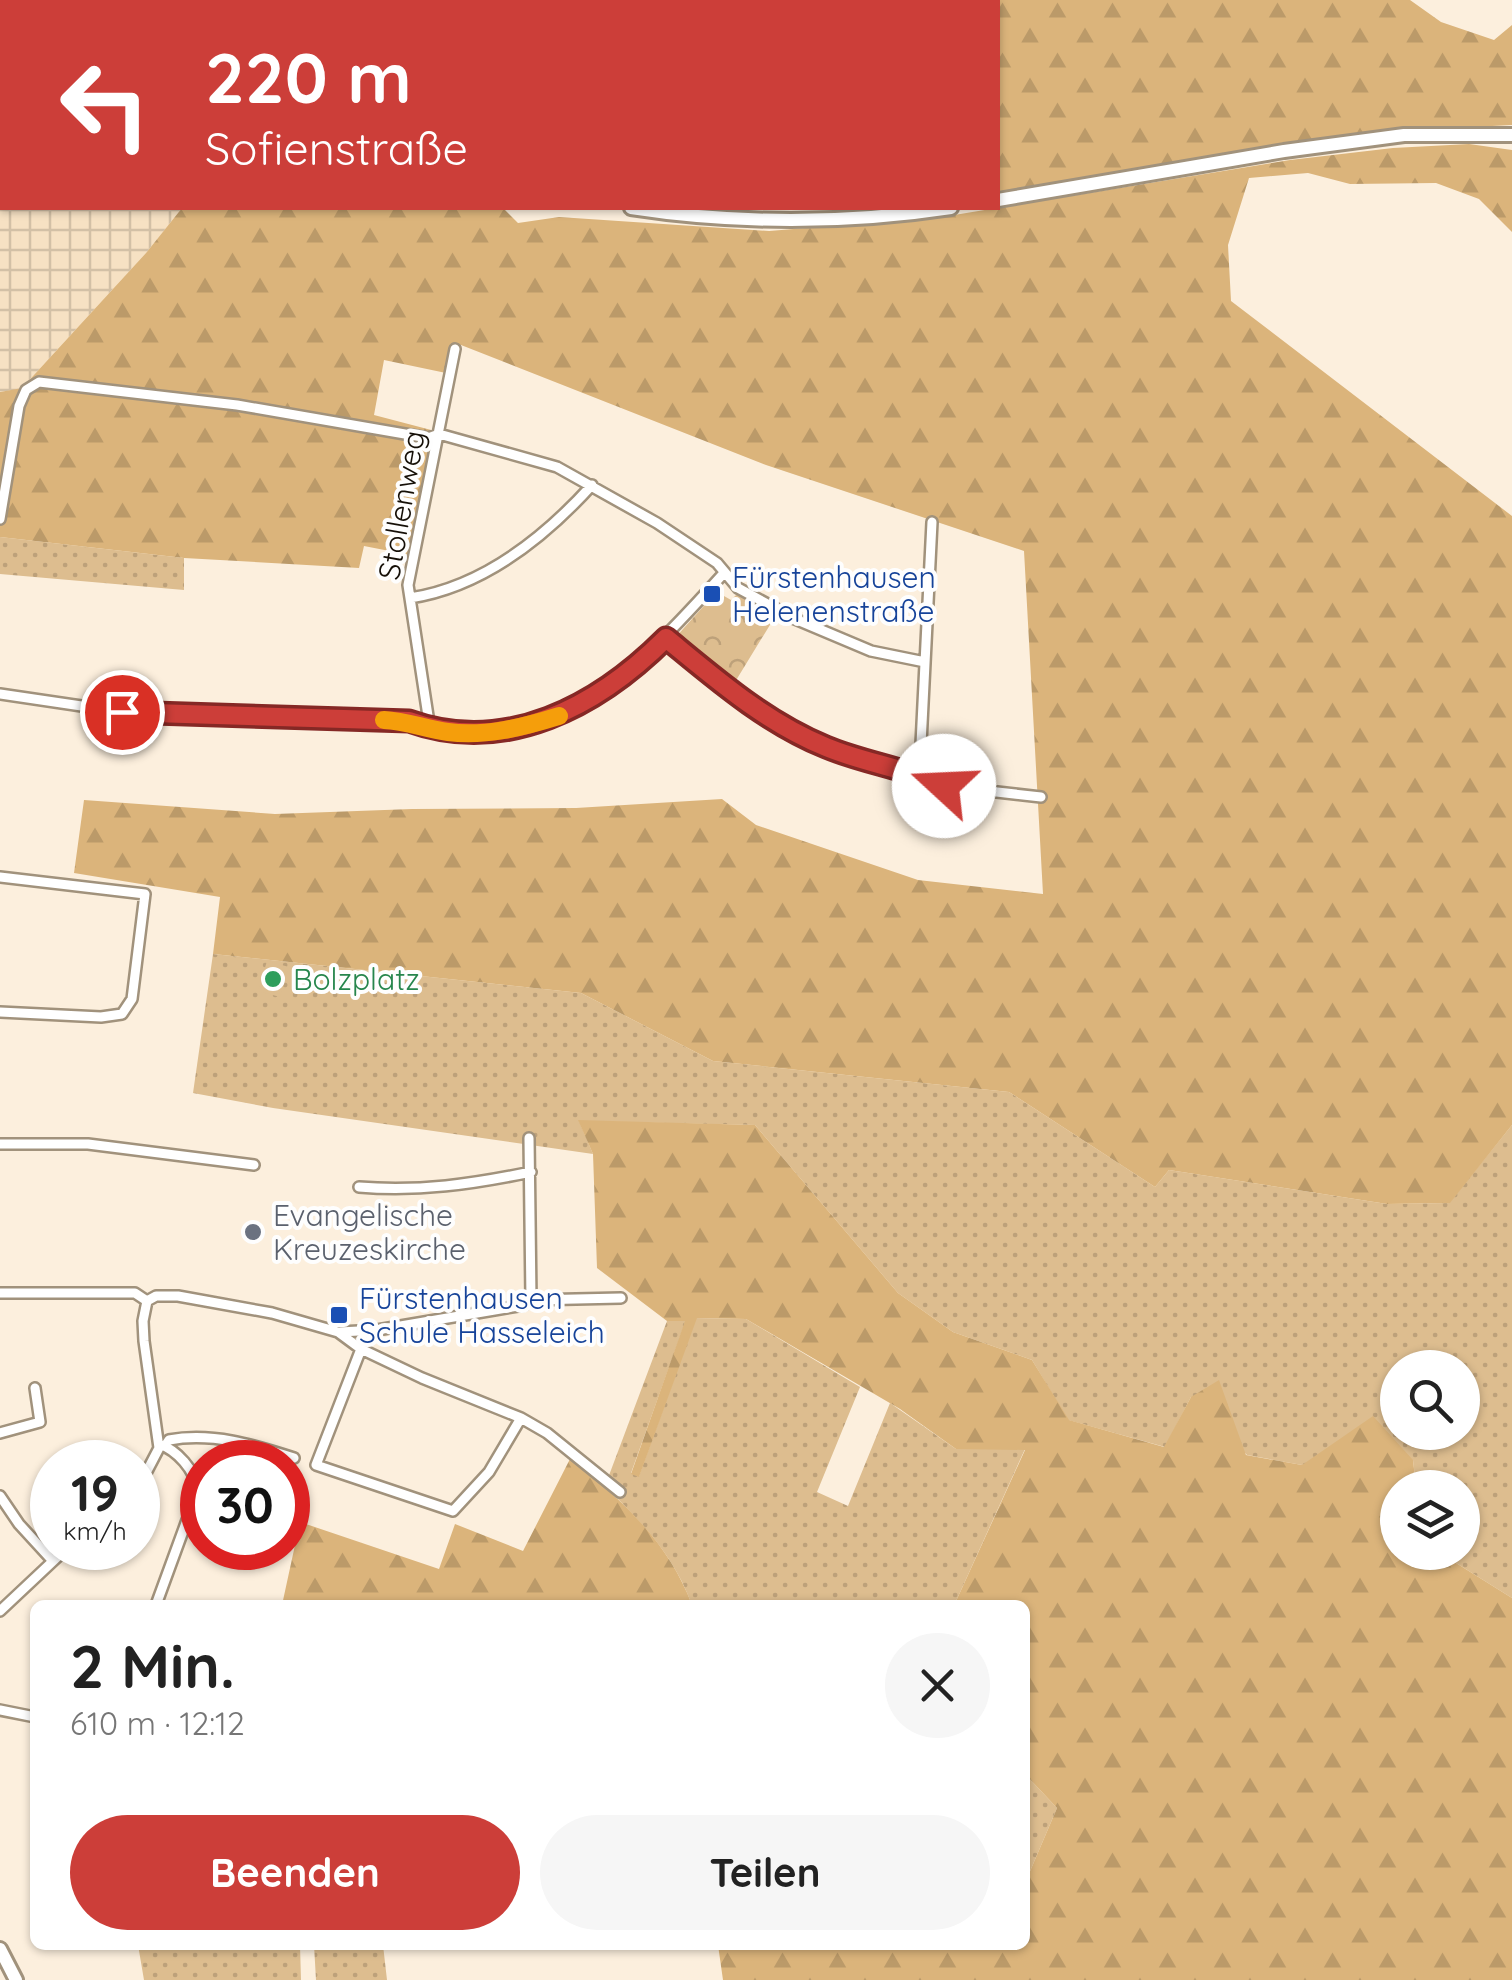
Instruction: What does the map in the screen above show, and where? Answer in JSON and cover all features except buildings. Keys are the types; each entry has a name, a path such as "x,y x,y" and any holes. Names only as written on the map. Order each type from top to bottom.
{"main road":[{"path":"1000,200 1284,151 1404,135 1512,135"},
{"path":"643,210 746,219 828,218 926,210"},
{"path":"0,1948 16,1980"}],"street":[{"name":"Stollenweg","path":"430,728 408,586 455,350"},
{"path":"0,518 19,406 26,390 39,382 237,406 428,438 439,434 556,467 687,543 717,563 738,588 826,634 870,651 925,662"},
{"path":"410,598 454,587 490,570 549,530 592,485"},
{"path":"914,772 921,744 932,522"},
{"path":"0,694 122,712 409,721 452,733 493,732 563,714 599,694 666,638 724,573"},
{"path":"666,638 774,721 826,747 914,772 944,786 1041,797"},
{"path":"0,877 145,894 132,999 122,1014 101,1017 0,1012"},
{"path":"529,1138 531,1300"},
{"path":"0,1144 88,1144 254,1165"},
{"path":"360,1187 419,1190 531,1172"},
{"path":"0,1294 135,1293 147,1302"},
{"path":"147,1302 156,1296 178,1296 272,1313 338,1332 362,1349 422,1378 547,1433 620,1492"},
{"path":"338,1332 395,1327 524,1305 531,1300 622,1298"},
{"path":"147,1302 144,1341 162,1445 180,1457 197,1480 198,1490 158,1600"},
{"path":"362,1349 316,1465 454,1511 489,1472 520,1418"},
{"path":"0,1432 40,1422 35,1388"},
{"path":"160,1448 169,1440 200,1437 217,1440"},
{"path":"0,1496 30,1536"},
{"path":"0,1611 42,1570"},
{"path":"0,1710 30,1716"}],"shaded area":[{"path":"0,210 180,210 21,389 0,392"}],"green space":[{"path":"1000,0 1410,0 1441,22 1494,40 1512,25 1512,125 1395,131 1000,194"},
{"path":"1469,144 1512,150 1512,232 1479,199 1436,183 1350,184 1308,173 1249,178 1228,245 1231,301 1512,516 1512,1125 1450,1203 1387,1204 1169,1170 1155,1187 1009,1092 713,1061 581,993 213,954 220,897 74,873 84,800 275,814 576,808 722,799 756,825 918,880 1043,894 1024,551 766,465 461,345 450,349 446,373 384,360 374,415 435,431 410,555 364,546 359,568 184,558 0,537 0,392 22,388 180,210 505,210 518,223 559,217 769,231 1000,210 1290,160"},
{"path":"0,537 184,558 184,590 0,574"},
{"path":"737,594 776,615 735,682 674,639 711,598 717,603 724,596 731,600"},
{"path":"213,954 581,993 713,1061 1009,1092 1155,1187 1169,1170 1387,1204 1449,1203 1512,1125 1512,1598 1467,1570 1480,1570 1480,1470 1414,1470 1413,1460 1302,1465 1247,1455 1191,1397 1165,1447 1068,1420 1032,1360 953,1332 898,1293 755,1125 579,1121 593,1154 193,1093"},
{"name":"Bolzplatz","path":"267,961 289,967 280,997 258,991"},
{"path":"578,1120 755,1125 898,1293 953,1332 1032,1360 1069,1420 1164,1447 1191,1397 1219,1380 1246,1455 1302,1465 1373,1416 1380,1424 1380,1450 1404,1450 1413,1460 1414,1470 1380,1470 1380,1570 1467,1570 1512,1598 1512,1980 723,1980 719,1950 1030,1950 1030,1871 1057,1808 1030,1779 1030,1600 956,1600 1025,1450 956,1449 900,1409 746,1319 697,1318 639,1477 631,1474 685,1321 667,1321 597,1268 593,1154"},
{"path":"696,1318 746,1319 860,1387 817,1492 848,1506 890,1403 956,1449 1025,1449 956,1600 690,1600 666,1555 605,1486 667,1321 686,1320 631,1473 639,1476"},
{"path":"570,1459 642,1524 671,1562 690,1600 283,1600 290,1570 310,1570 310,1525 439,1569 455,1524 523,1551"},
{"path":"1030,1779 1057,1808 1030,1871"},
{"path":"139,1950 300,1950 301,1980 144,1980"},
{"path":"314,1950 384,1950 387,1980 316,1980"}],"slow traffic":[{"path":"384,720 409,721 452,733 493,732 559,716"}],"place":[{"name":"Fürstenhausen Helenenstraße","path":"712,594"},
{"name":"Bolzplatz","path":"273,979"},
{"name":"Evangelische Kreuzeskirche","path":"253,1232"},
{"name":"Fürstenhausen Schule Hasseleich","path":"339,1315"}],"route":[{"path":"122,712 409,721 452,733 493,732 563,714 599,694 666,638 774,721 826,747 914,772 944,786"}]}
